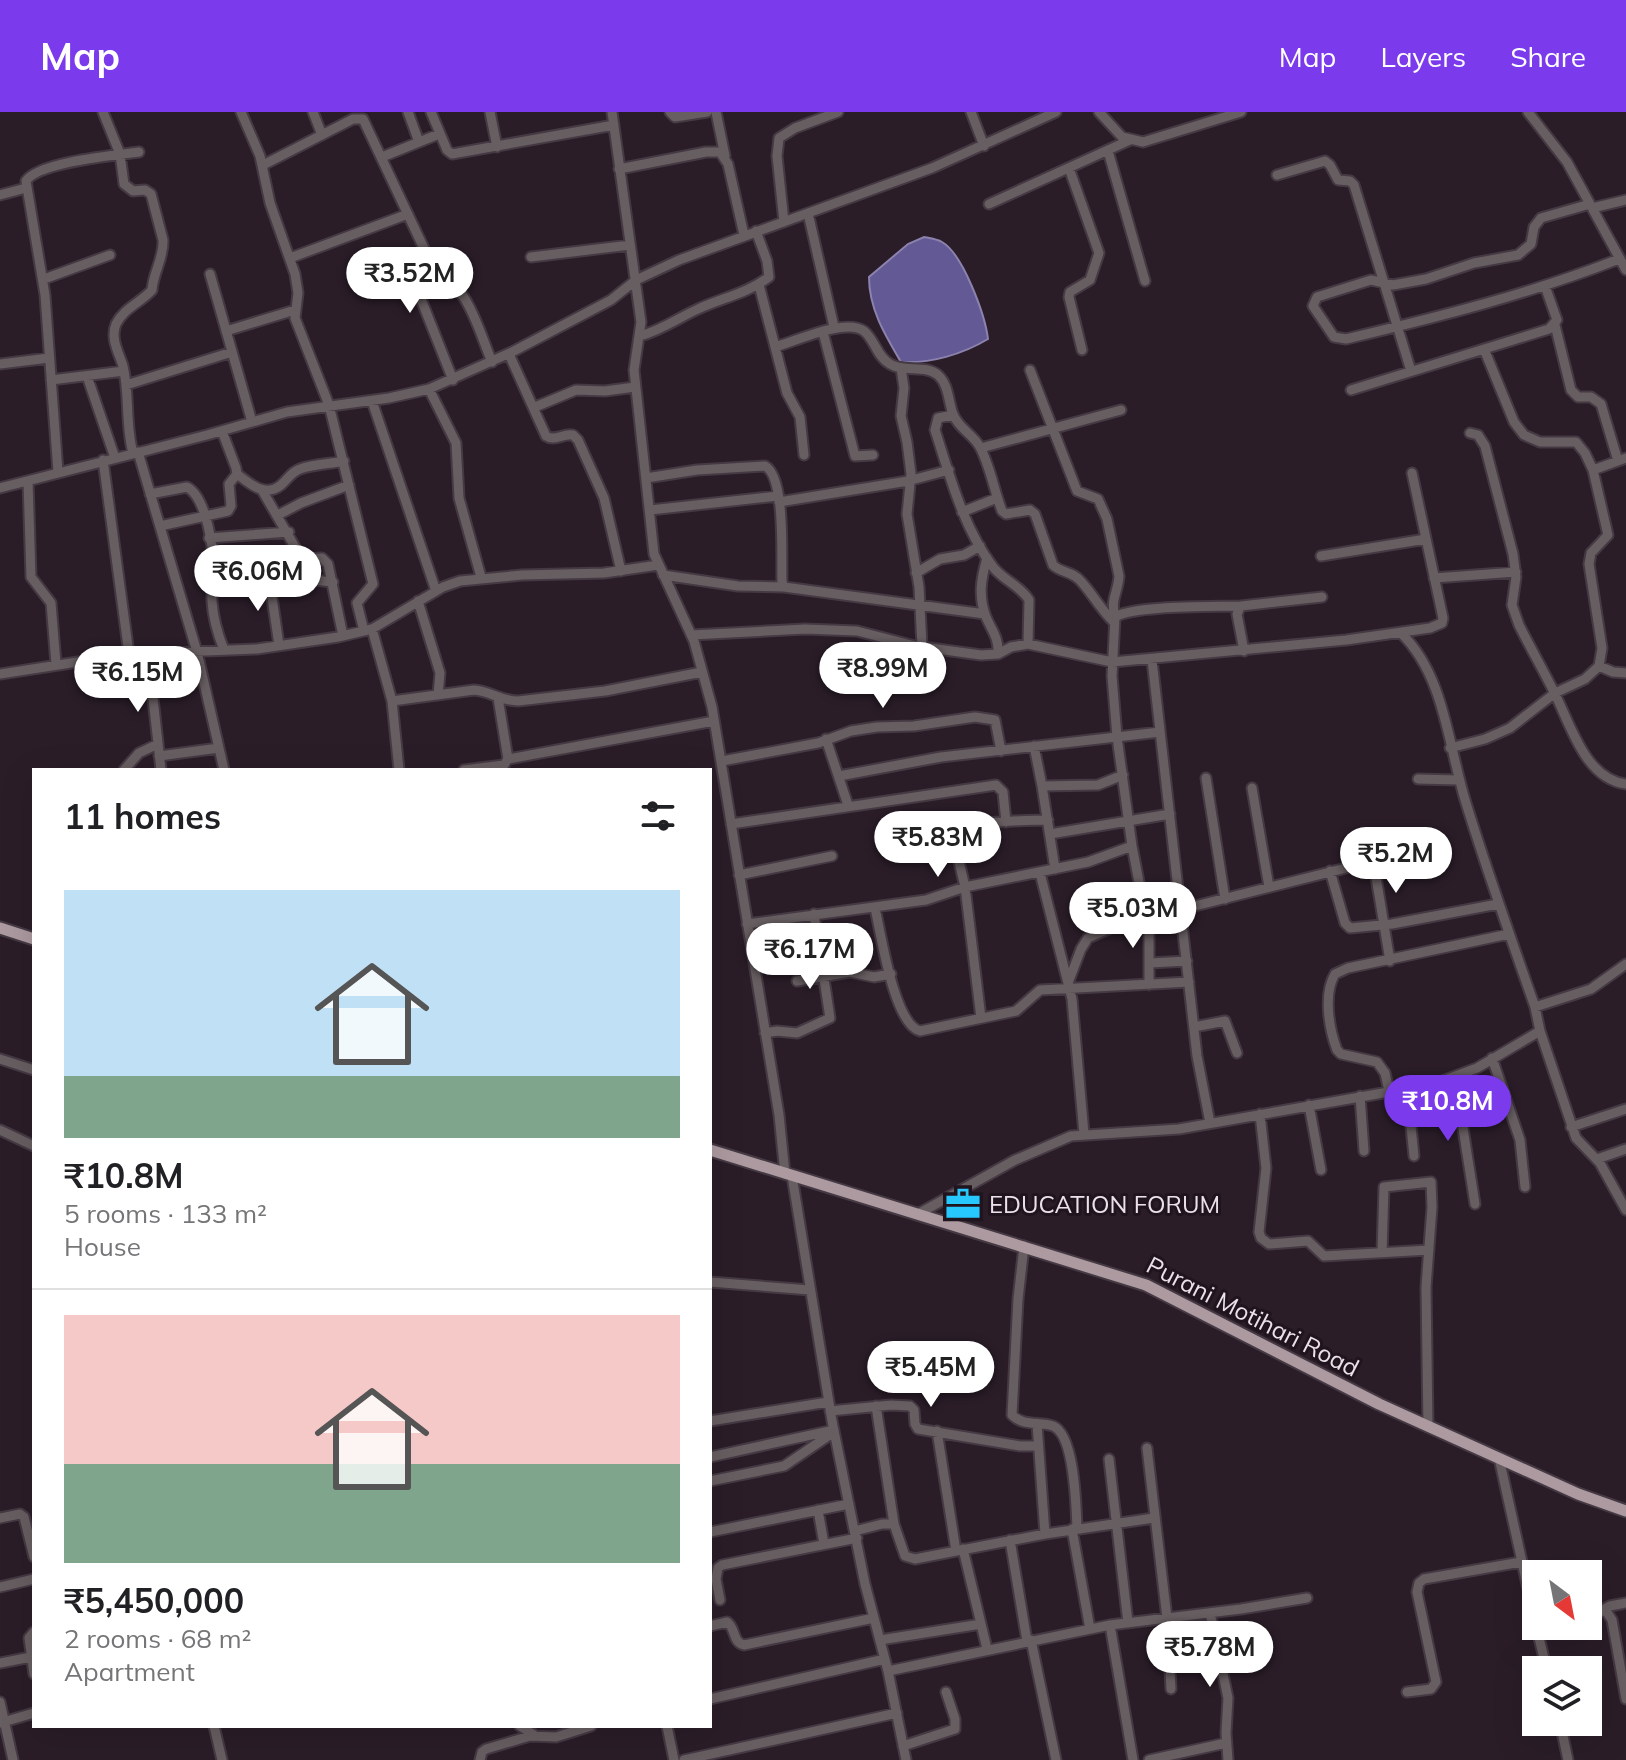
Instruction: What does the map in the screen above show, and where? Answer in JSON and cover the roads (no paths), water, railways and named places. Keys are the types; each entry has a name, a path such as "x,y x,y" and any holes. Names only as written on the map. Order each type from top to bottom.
{"main road":[{"path":"0,928 32,938"},
{"name":"Purani Motihari Road","path":"712,1151 1146,1285 1365,1398 1578,1494 1626,1511"}],"street":[{"path":"103,112 120,154 124,184 133,191 145,190 151,194 164,248 152,290 128,308 114,331 115,345 124,371 128,433 150,494 197,652 224,768"},
{"path":"241,112 263,165 270,203 290,258 298,293 296,324 329,405 372,576 372,588 357,603 392,701 399,768"},
{"path":"313,112 322,135"},
{"path":"408,112 419,142"},
{"path":"431,112 439,134 452,154 614,125"},
{"path":"490,112 497,147"},
{"path":"612,112 641,322 635,356 635,387 654,554 691,635 714,721 829,1407 906,1760"},
{"path":"670,112 675,117 707,112"},
{"path":"716,112 744,235"},
{"path":"784,222 777,156 779,138 795,128 838,112"},
{"path":"971,112 984,146"},
{"path":"1028,112 1034,123"},
{"path":"0,488 287,412 372,401 429,389 509,354 611,300 636,280 679,260 932,168 1056,112"},
{"path":"1099,112 1115,130 1130,140 1143,142 1241,112"},
{"path":"1528,112 1567,162 1626,270"},
{"path":"263,165 358,117 367,125 433,267 445,275 463,296 492,362"},
{"path":"382,157 439,134"},
{"path":"989,204 1130,140"},
{"path":"1108,151 1145,281"},
{"path":"58,472 44,279 26,188 28,177 39,171 139,152"},
{"path":"619,169 706,152 720,152 725,156"},
{"path":"1277,175 1325,161 1338,180 1350,181 1354,185 1411,371"},
{"path":"1069,168 1099,253 1090,280 1070,292 1069,297 1082,350"},
{"path":"0,195 26,188"},
{"path":"1619,259 1545,286 1482,302 1449,315 1339,340 1329,331 1313,306 1317,297 1371,280 1402,285 1474,263 1518,255 1531,244 1536,221 1626,200"},
{"path":"808,213 834,327"},
{"path":"290,258 408,214"},
{"path":"640,336 657,332 695,310 759,285 769,277 756,231"},
{"path":"531,257 630,245"},
{"path":"44,279 110,255"},
{"path":"433,267 417,278 417,289 453,380"},
{"path":"210,274 252,422"},
{"path":"759,285 787,393 800,417 804,455"},
{"path":"1545,286 1556,313 1555,325 1571,390 1578,397 1591,397 1601,404 1622,459 1593,470"},
{"path":"226,331 295,310"},
{"path":"1351,390 1555,325"},
{"path":"775,347 834,327 858,328 864,331 887,362 901,368 927,370 940,376 948,391 953,415 981,448 1002,511 1006,514 1030,510 1035,514 1053,565 1075,575 1099,608 1114,620"},
{"path":"823,332 855,456 873,455"},
{"path":"1450,748 1485,739 1510,728 1555,693 1585,679 1599,666 1602,648 1589,564 1591,553 1608,535 1593,470 1576,442 1532,440 1519,429 1484,349"},
{"path":"126,385 232,352"},
{"path":"509,354 546,436 554,439 568,434 578,440 604,498 621,571"},
{"path":"0,364 49,358"},
{"path":"901,368 904,388 901,416 911,474 907,514 920,607 922,647"},
{"path":"1030,370 1077,491 1098,499 1104,510 1119,576 1113,599 1112,662 1117,737 1132,846 1147,915 1149,985"},
{"path":"51,380 124,371"},
{"path":"87,376 115,458"},
{"path":"535,407 576,390 605,391 635,387"},
{"path":"429,389 454,436 459,498 481,577"},
{"path":"372,401 436,591"},
{"path":"981,448 1121,410"},
{"path":"953,415 943,415 935,423 935,430 962,512 980,546 1002,577 1026,594 1029,600 1028,644"},
{"path":"222,431 237,474 262,490 303,557 325,560 333,582 343,636"},
{"path":"1470,433 1478,435 1485,446 1513,554 1516,572 1512,596 1515,615 1575,738 1594,766 1615,782 1626,784"},
{"path":"103,460 129,654"},
{"path":"262,490 276,488 292,472 300,469 344,461"},
{"path":"646,478 697,470 770,468 779,499 784,587"},
{"path":"650,510 779,499 908,481 949,470"},
{"path":"691,635 805,629 857,631 922,647 981,655 998,654 1011,647 1028,644 1112,662 1244,651 1430,628 1442,623 1412,473"},
{"path":"160,526 228,511 231,506 229,484 237,474"},
{"path":"28,481 31,577 51,603 56,664"},
{"path":"278,515 349,485"},
{"path":"150,494 187,487 196,495 206,517 214,568 213,608 224,650"},
{"path":"962,512 997,498"},
{"path":"209,538 289,532"},
{"path":"1321,556 1426,539"},
{"path":"916,573 940,559 964,555 980,546"},
{"path":"987,558 980,593 985,614 998,640 998,654"},
{"path":"0,674 129,654 224,650 343,636 368,630 436,591 460,581 481,577 660,570 738,586 784,587 985,614"},
{"path":"1434,578 1516,572"},
{"path":"213,585 290,576 333,582"},
{"path":"269,577 279,645"},
{"path":"1114,620 1123,613 1241,606 1322,597"},
{"path":"418,601 438,665 438,695"},
{"path":"1241,606 1237,614 1244,651"},
{"path":"1401,633 1423,659 1432,678 1458,780 1535,1007 1571,1127 1581,1144 1597,1159 1622,1192 1626,1210"},
{"path":"148,654 161,768"},
{"path":"1152,660 1201,1088 1210,1123"},
{"path":"1599,666 1626,673"},
{"path":"392,701 486,691 498,698 518,701 605,691 702,672"},
{"path":"493,768 504,765 508,759 498,698"},
{"path":"722,761 851,731 984,717 991,717 998,725 1001,751"},
{"path":"508,759 714,721"},
{"path":"839,776 941,757 1160,732"},
{"path":"826,739 848,805"},
{"path":"126,768 139,753 158,744"},
{"path":"1034,746 1055,869"},
{"path":"159,756 219,748"},
{"path":"1042,786 1098,785 1123,775"},
{"path":"1206,778 1225,899"},
{"path":"1418,779 1458,780"},
{"path":"731,824 996,785 1003,792 1006,822"},
{"path":"1252,788 1269,887"},
{"path":"1050,834 1170,814"},
{"path":"981,1018 965,887 953,836 969,828 1048,820"},
{"path":"1375,837 1379,850 1374,861 1390,961"},
{"path":"747,924 935,898 965,887 1088,862 1132,846"},
{"path":"739,875 832,856"},
{"path":"1069,986 1081,949 1088,938 1147,915 1182,910 1374,861"},
{"path":"1330,871 1347,927 1385,925 1498,904"},
{"path":"1040,873 1069,986 1084,1134"},
{"path":"875,908 901,1011 913,1029 931,1030 1016,1011 1040,990 1069,986 1189,982"},
{"path":"765,1033 797,1033 830,1018 814,914"},
{"path":"1389,1091 1385,1073 1377,1062 1341,1054 1337,1050 1329,1009 1329,990 1335,974 1348,968 1509,934"},
{"path":"1150,963 1187,961"},
{"path":"1535,1007 1591,989 1626,964"},
{"path":"797,981 850,972 874,977 891,974"},
{"path":"1194,1027 1225,1021 1237,1053"},
{"path":"918,1214 1035,1151 1071,1136 1154,1132 1455,1078 1540,1031"},
{"path":"1492,1058 1520,1140 1525,1187"},
{"path":"0,1059 32,1069"},
{"path":"1455,1078 1475,1204"},
{"path":"1407,1088 1414,1156"},
{"path":"1360,1096 1364,1151"},
{"path":"1309,1105 1321,1170"},
{"path":"1571,1127 1626,1109"},
{"path":"1260,1114 1266,1168 1259,1224 1261,1238 1269,1244 1308,1241 1324,1256 1429,1250"},
{"path":"0,1130 32,1145"},
{"path":"1597,1159 1626,1149"},
{"path":"1382,1252 1384,1187 1431,1182 1426,1287 1428,1427"},
{"path":"1024,1246 1010,1406 1015,1419 1057,1428 1072,1458 1074,1529 1090,1629"},
{"path":"712,1282 810,1290"},
{"path":"876,1406 894,1524 905,1556 915,1559 1074,1529 1154,1518"},
{"path":"712,1421 829,1407 910,1406 914,1410 918,1429 1020,1446 1038,1446"},
{"path":"1037,1424 1045,1534"},
{"path":"712,1457 834,1431"},
{"path":"712,1481 784,1466 834,1431"},
{"path":"937,1431 959,1550 987,1649"},
{"path":"1147,1448 1167,1618 1171,1689"},
{"path":"1499,1458 1522,1566"},
{"path":"1109,1459 1128,1623"},
{"path":"712,1532 849,1504"},
{"path":"818,1510 824,1544"},
{"path":"0,1518 20,1514 24,1517 32,1549"},
{"path":"720,1600 716,1579 718,1568 722,1565 824,1544 882,1524 894,1524"},
{"path":"1010,1540 1056,1760"},
{"path":"1407,1692 1431,1689 1436,1682 1417,1592 1419,1583 1424,1579 1521,1562"},
{"path":"0,1587 32,1579"},
{"path":"888,1671 1110,1625 1307,1598"},
{"path":"1626,1603 1603,1610 1612,1620 1626,1699"},
{"path":"1210,1613 1228,1698 1228,1760"},
{"path":"712,1626 727,1622 739,1644 744,1645 874,1618"},
{"path":"880,1640 981,1624"},
{"path":"1110,1625 1133,1760"},
{"path":"32,1634 29,1638 32,1663"},
{"path":"0,1663 31,1657"},
{"path":"712,1696 885,1659"},
{"path":"903,1746 955,1729 946,1692"},
{"path":"0,1702 2,1722 13,1760"},
{"path":"684,1760 897,1713"},
{"path":"2,1722 32,1714"},
{"path":"214,1728 222,1760"},
{"path":"523,1728 534,1735"},
{"path":"480,1760 486,1749 534,1735 556,1737 585,1728"},
{"path":"667,1728 674,1760"},
{"path":"1563,1736 1568,1760"},
{"path":"1149,1760 1226,1743"},
{"path":"736,1748 739,1760"}],"place":[{"name":"EDUCATION FORUM","path":"963,1204"}]}
